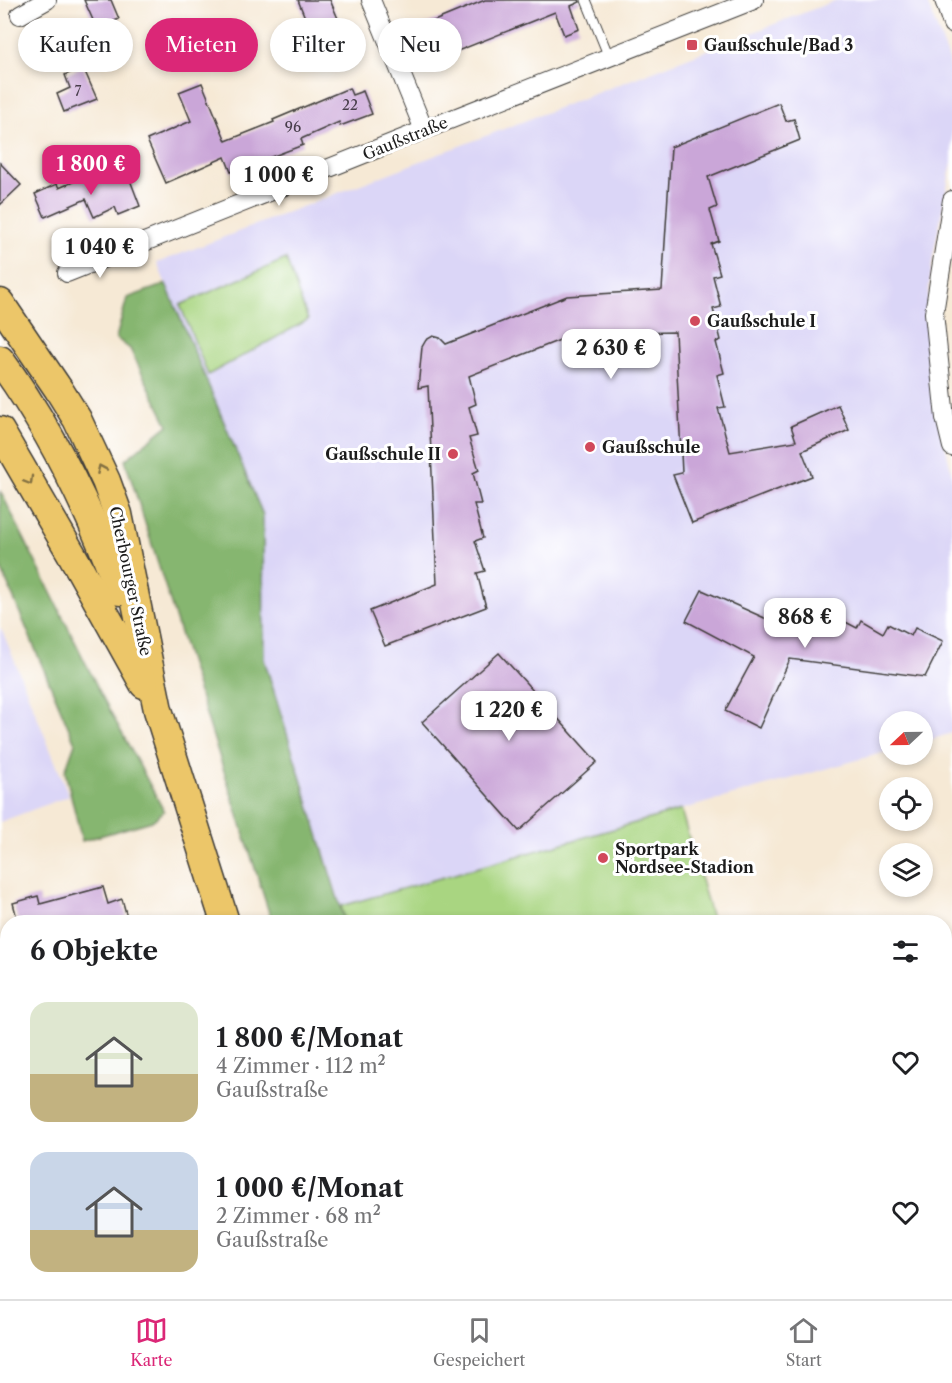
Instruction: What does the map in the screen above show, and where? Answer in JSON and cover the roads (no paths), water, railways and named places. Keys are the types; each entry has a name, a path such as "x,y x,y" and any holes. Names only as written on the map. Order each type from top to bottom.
{"main road":[{"name":"Cherbourger Straße","path":"0,303 60,390 92,449 106,481 118,514 158,710 223,915"},
{"path":"0,360 54,446 98,535 138,640 158,710"},
{"name":"Cherbourger Straße","path":"0,431 158,710"}],"street":[{"path":"20,15 47,0"},
{"path":"371,0 424,130"},
{"name":"Gaußstraße","path":"67,273 754,0"},
{"path":"944,0 952,24"},
{"path":"952,200 934,314 945,418 952,447"}],"lane":[{"path":"586,0 609,57"}],"place":[{"name":"Gaußschule/Bad 3","path":"692,45"},
{"name":"Gaußschule I","path":"695,321"},
{"name":"Gaußschule","path":"590,447"},
{"name":"Gaußschule II","path":"453,454"},
{"name":"Sportpark Nordsee-Stadion","path":"603,858"}]}
